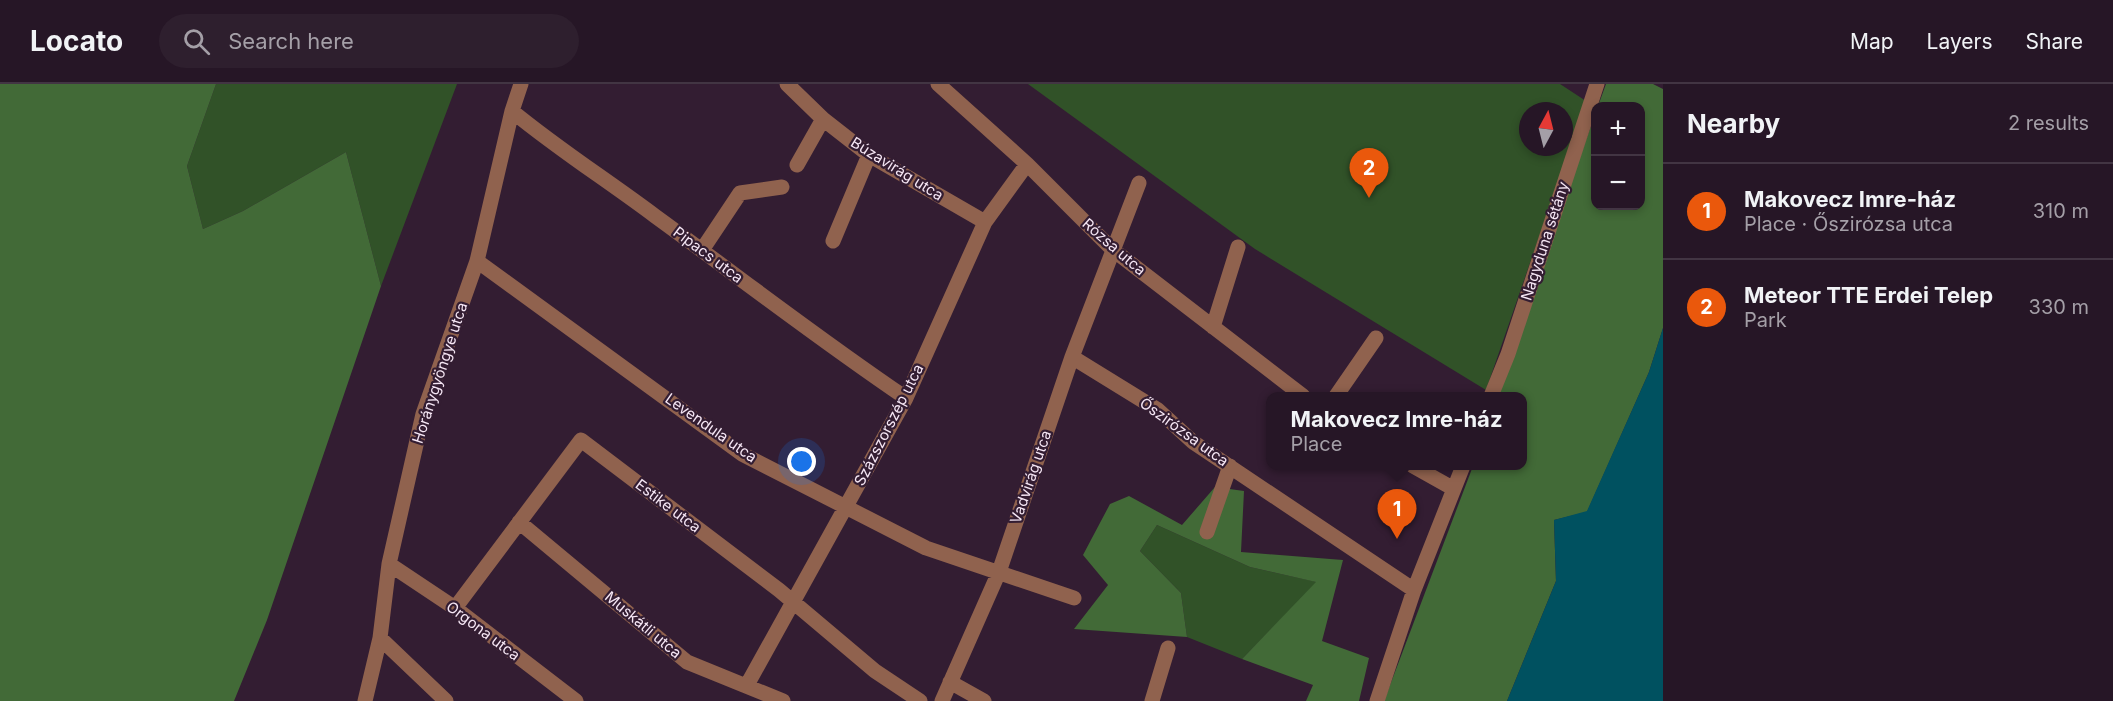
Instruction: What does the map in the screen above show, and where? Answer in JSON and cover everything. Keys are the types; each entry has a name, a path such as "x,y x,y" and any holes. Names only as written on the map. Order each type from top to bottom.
{"street":[{"name":"Horánygyöngye utca","path":"365,701 380,638 389,564 423,414 477,261 512,111 521,84"},
{"name":"Búzavirág utca","path":"787,84 823,119 869,155 985,222"},
{"name":"Rózsa utca","path":"938,84 1027,164 1112,249 1298,392"},
{"name":"Nagyduna sétány","path":"1493,392 1508,354 1598,84"},
{"name":"Pipacs utca","path":"512,111 550,142 702,250 815,336 906,398"},
{"path":"797,165 823,119"},
{"path":"833,241 869,155"},
{"name":"Százszorszép utca","path":"747,685 906,398 985,222 1027,164"},
{"name":"Vadvirág utca","path":"942,701 999,572 1072,357 1139,183"},
{"path":"702,250 740,193 782,187"},
{"path":"1213,327 1238,247"},
{"name":"Levendula utca","path":"477,261 742,454 926,548 1074,598"},
{"path":"1339,392 1376,338"},
{"name":"Őszirózsa utca","path":"1072,357 1158,410 1193,442 1414,590"},
{"name":"Estike utca","path":"455,608 582,440 793,603 875,671 920,701"},
{"path":"1207,532 1230,466"},
{"path":"1422,470 1454,489"},
{"path":"1377,701 1414,590 1461,470"},
{"name":"Muskátli utca","path":"519,522 687,662 783,701"},
{"name":"Orgona utca","path":"389,564 455,608 576,701"},
{"path":"380,638 446,701"},
{"path":"1152,701 1168,648"},
{"path":"950,682 984,701"}],"green space":[{"path":"0,84 216,84 187,166 203,229 243,211 346,152 381,286 267,620 234,701 0,701"},
{"path":"216,84 457,84 381,286 346,152 243,211 203,229 187,166"},
{"path":"1028,84 1560,84 1586,101 1573,139 1573,102 1519,102 1519,156 1567,156 1486,390 1255,249"},
{"path":"1606,84 1653,84 1663,89 1663,328 1649,372 1587,512 1554,520 1556,581 1507,701 1384,701 1471,470 1527,470 1527,392 1498,392 1591,126 1591,210 1645,210 1645,102 1599,102"},
{"path":"1215,487 1244,491 1241,552 1343,560 1322,641 1369,658 1359,701 1306,701 1313,685 1242,659 1316,582 1250,567 1157,525 1140,551 1181,593 1187,637 1074,629 1108,585 1083,555 1110,504 1129,496 1182,525"},
{"path":"1157,525 1250,567 1317,582 1242,659 1187,637 1181,593 1140,551"}],"water":[{"path":"1663,328 1663,701 1507,701 1556,581 1554,520 1587,511 1649,372"}],"place":[{"name":"Meteor TTE Erdei Telep","path":"1369,198"},
{"name":"Makovecz Imre-ház","path":"1397,539"}]}
